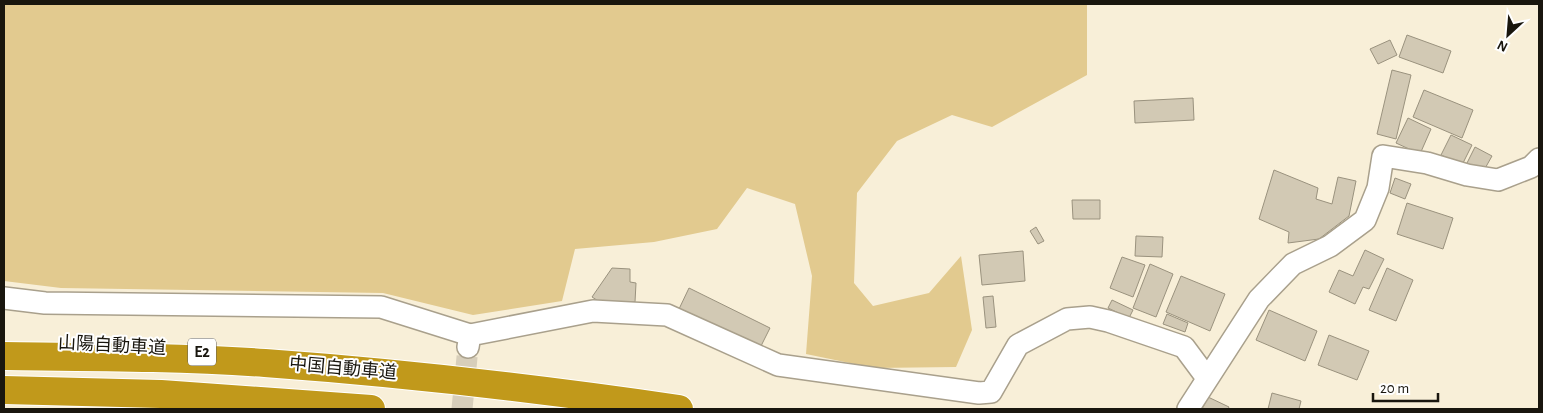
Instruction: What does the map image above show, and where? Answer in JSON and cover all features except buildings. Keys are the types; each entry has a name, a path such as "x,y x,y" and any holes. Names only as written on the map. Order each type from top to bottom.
{"highway":[{"name":"山陽自動車道","path":"4,340 126,346 264,357 400,374"},
{"name":"中国自動車道","path":"4,356 141,357 264,363 400,374 557,392 679,409"},
{"path":"4,390 161,394 371,409"},
{"path":"71,409 211,407 272,409"}],"street":[{"path":"1188,409 1259,299 1293,264 1330,246 1365,220 1378,188 1383,156 1427,163 1467,175 1498,180 1531,167 1539,159"},
{"path":"4,298 45,302 381,307 469,341 593,311 667,315 778,365 979,394 991,392 1018,345 1067,319 1090,317 1184,346 1207,378"}],"shaded area":[{"path":"4,4 1087,4 1087,75 992,127 952,115 897,141 857,193 854,283 873,306 929,293 961,256 972,330 956,367 874,368 806,354 812,276 795,204 747,188 717,229 654,242 575,249 562,301 473,315 383,293 61,288 4,281"}],"tunnel":[{"path":"462,409 468,347"}]}
